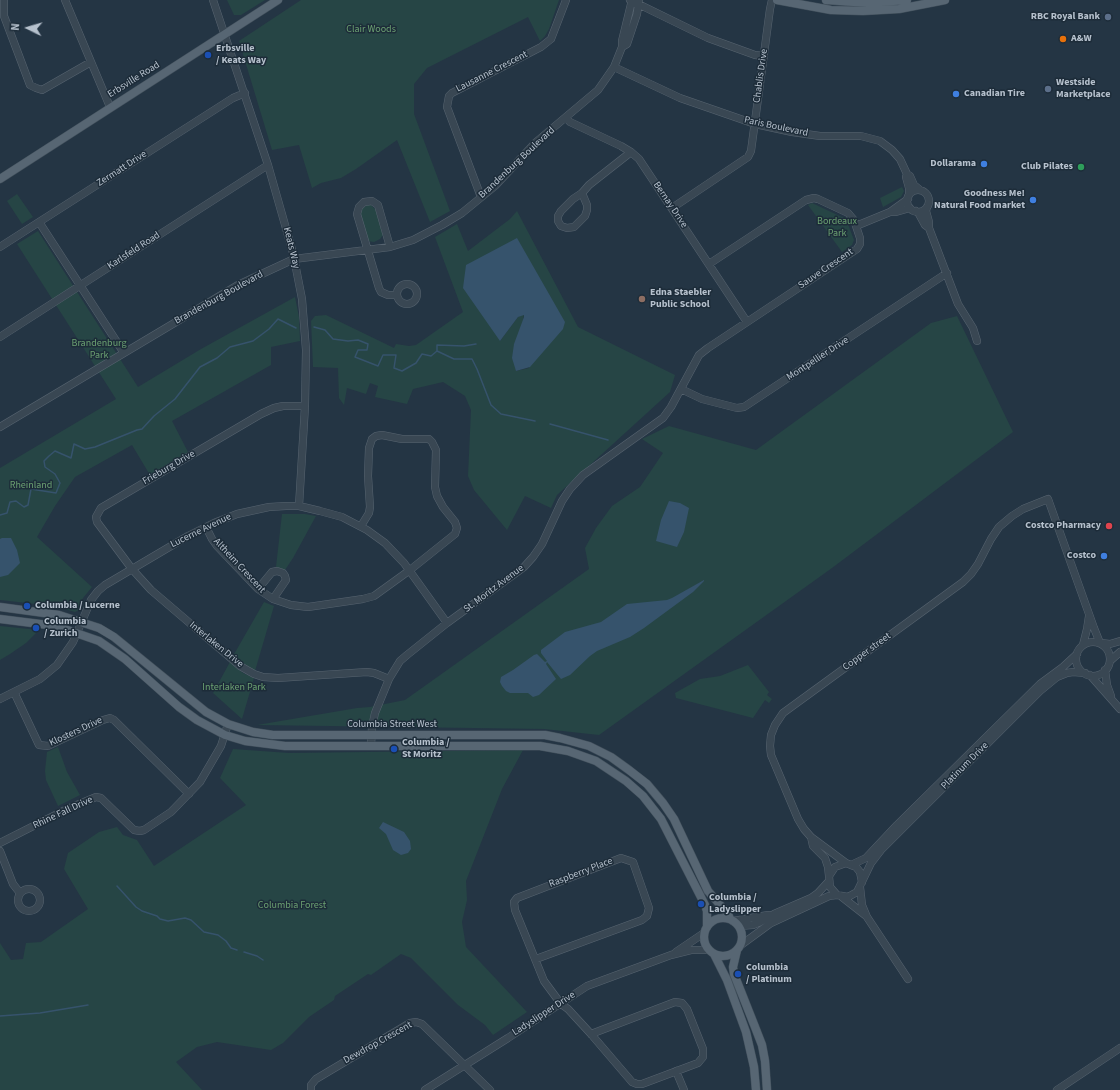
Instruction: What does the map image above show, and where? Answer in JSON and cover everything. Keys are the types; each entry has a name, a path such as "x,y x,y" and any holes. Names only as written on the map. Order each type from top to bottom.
{"main road":[{"name":"Erbsville Road","path":"0,178 278,0"},
{"path":"778,0 831,10 863,11 899,9 944,0"},
{"path":"826,0 867,3 907,0"},
{"name":"Columbia Street West","path":"0,607 59,615 99,628 114,637 206,712 228,724 253,732 273,734 545,735 589,746 612,758 647,784 663,803 674,819 708,891 734,922"},
{"name":"Columbia Street West","path":"0,619 56,626 100,642 125,659 197,720 225,735 244,741 285,746 540,746 568,751 596,761 626,780 643,796 661,819 705,905 707,911 705,930"},
{"path":"756,1090 754,1067 746,1032 727,980 706,945 705,930 716,919 722,918 734,922 742,932 742,938 733,967 734,974 756,1026 762,1045 765,1061 767,1090"},
{"path":"711,952 726,956 732,954 739,948"}],"street":[{"path":"4,0 4,16 30,85 42,90 91,62"},
{"path":"66,0 110,107"},
{"name":"Keats Way","path":"213,0 268,165 294,259 302,299 306,350 305,406 299,506"},
{"name":"Lausanne Crescent","path":"481,197 447,107 449,96 452,93 541,47 551,39 566,0"},
{"name":"Chablis Drive","path":"672,208 748,157 751,151 772,0"},
{"path":"634,1 708,38 755,55 764,56"},
{"name":"Brandenburg Boulevard","path":"0,427 238,285 294,259 390,247 413,240 462,213 495,186 535,143 598,90 614,68 622,47 622,41 634,1"},
{"name":"Paris Boulevard","path":"614,68 680,98 755,124 820,136 861,136 873,138 886,145 900,160 906,174 909,188 908,197"},
{"name":"Zermatt Drive","path":"0,246 233,98 245,93"},
{"name":"Bernay Drive","path":"566,118 570,122 631,152 639,160 747,322"},
{"path":"582,193 588,210 585,216 574,227 568,228 561,226 558,221 558,216 561,211 589,185 631,152"},
{"name":"Karlsfeld Road","path":"0,337 268,165"},
{"name":"Paris Boulevard","path":"906,174 911,177 914,185 920,190"},
{"path":"856,226 890,212 915,191 920,190 924,192 928,196 929,201 926,211 929,228 958,304 973,328 977,341"},
{"path":"908,197 913,209 921,216 925,225 929,228"},
{"name":"Sauve Crescent","path":"709,264 806,200 814,198 818,199 847,212 851,216 861,240 858,248 747,322"},
{"path":"390,247 378,205 369,201 361,204 357,214 378,288 381,292 388,295 397,295"},
{"path":"890,212 913,209 922,211 927,207"},
{"path":"39,222 124,353"},
{"name":"Montpellier Drive","path":"681,389 702,399 737,408 746,406 947,274"},
{"name":"St. Moritz Avenue","path":"371,746 371,734 375,712 394,669 407,655 447,623 534,557 570,488 583,475 662,418 671,407 700,355 747,322"},
{"name":"Frieburg Drive","path":"132,568 97,522 96,517 101,508 274,408 283,406 305,406"},
{"name":"Altheim Crescent","path":"206,527 212,540 258,589 273,600 284,604 302,607 364,599 379,593 454,534 456,528 455,522 443,507 437,496 435,487 436,450 429,439 402,439 382,435 376,436 372,439 369,448 368,476 370,507 369,514 361,526"},
{"name":"Copper street","path":"811,837 798,819 771,755 770,734 775,724 783,714 962,582 971,574 978,564 999,527 1012,516 1023,509 1048,499 1089,614"},
{"name":"Lucerne Avenue","path":"0,699 30,684 48,672 66,653 74,642 91,600 105,585 132,568 206,527 237,514 269,507 299,506 342,517 361,526 385,543 410,570 447,623"},
{"name":"Interlaken Drive","path":"132,568 144,583 160,598 240,666 254,674 263,677 278,678 367,672 389,679"},
{"path":"258,589 272,572 277,571 283,573 286,580 273,600"},
{"path":"1089,614 1101,643 1107,650 1110,661"},
{"path":"1089,614 1083,645 1077,654 1078,665 1120,709"},
{"path":"1083,645 1088,643 1110,644 1120,641"},
{"path":"1088,674 1096,675 1105,670 1110,661 1120,652"},
{"name":"Platinum Drive","path":"849,864 866,858 1040,684 1063,667 1077,654"},
{"path":"1105,670 1111,698"},
{"name":"Platinum Drive","path":"861,885 871,863 891,840 1040,691 1057,677 1067,673 1073,672 1088,674"},
{"name":"Klosters Drive","path":"14,692 39,745 48,746 110,718 114,720 189,794"},
{"name":"Rhine Fall Drive","path":"0,842 65,810 96,797 100,798 134,830 143,831 171,812 200,782 222,746 228,724"},
{"path":"811,837 860,872 862,904 868,917 908,979"},
{"path":"811,837 813,846 824,858 828,867 829,878 833,891 868,917"},
{"path":"0,851 12,884 20,893"},
{"name":"Raspberry Place","path":"536,959 642,920 647,916 649,908 633,862 621,858 517,898 514,902 515,910 544,981 561,1004 568,1009 591,1034 632,1082 642,1084 698,1063 703,1057 703,1049 687,1009 682,1003 675,1002 591,1034"},
{"path":"734,922 753,925 811,898 818,893 835,867 849,864"},
{"path":"739,948 771,923 829,896 853,895 861,885"},
{"name":"Ladyslipper Drive","path":"671,954 705,930"},
{"name":"Ladyslipper Drive","path":"425,1090 587,986 671,954 691,950 711,952"},
{"name":"Dewdrop Crescent","path":"311,1090 311,1085 316,1079 413,1022 422,1024 490,1090"},
{"path":"1057,1090 1120,1048"},
{"path":"676,1071 684,1090"}],"green space":[{"path":"227,0 265,0 241,15 234,15"},
{"name":"Clair Woods","path":"301,0 559,0 549,29 540,41 528,17 427,68 414,84 414,114 450,211 430,222 397,140 341,178 321,183 312,188 299,145 272,150 239,41"},
{"path":"902,187 904,191 901,197 883,207 880,198"},
{"path":"17,194 33,217 22,224 7,201"},
{"name":"Bordeaux Park","path":"812,203 846,219 854,240 852,245 842,252 808,205"},
{"path":"367,205 371,205 376,210 383,235 380,239 374,242 368,241 360,214 361,210"},
{"path":"517,211 578,327 675,375 670,392 557,495 551,508 525,496 507,530 474,490 468,476 471,410 465,396 443,382 413,389 407,404 375,397 378,386 370,383 366,394 347,388 344,405 339,398 338,368 313,367 311,321 315,316 326,315 394,348 396,344 409,346 416,345 463,312 435,237 457,224 468,251 510,219","holes":["517,238 529,368 516,371 524,314 518,317 500,341"]},
{"name":"Rheinland","path":"38,231 138,387 201,349 295,297 299,317 300,341 271,347 271,365 172,421 188,452 150,475 132,445 75,477 55,506 37,537 92,587 83,598 79,610 75,612 54,606 0,600 0,468 116,399 17,244"},
{"path":"957,316 1013,432 832,568 599,735 544,729 257,725 405,700 589,569 585,548 596,528 612,506 640,487 663,453 642,439 669,426 756,450 931,323"},
{"path":"282,514 305,514 316,516 285,570 276,567"},
{"path":"264,602 274,606 255,671 244,665 233,656"},
{"path":"0,626 39,630 26,643 0,660"},
{"name":"Interlaken Park","path":"230,662 243,673 254,678 242,719 213,693"},
{"path":"748,665 769,692 767,695 772,699 769,703 765,700 753,718 676,698 675,693 700,679 720,676"},
{"path":"58,747 67,772 80,795 58,806 46,780 45,771 47,752"},
{"name":"Columbia Forest","path":"233,749 289,753 523,750 502,789 466,881 467,900 462,922 466,947 527,1012 493,1035 485,1025 458,1005 411,958 401,954 371,975 368,974 335,996 334,1000 309,1017 283,1043 271,1050 217,1042 197,1047 176,1062 202,1090 0,1090 0,943 11,960 23,959 26,943 41,942 88,909 64,869 68,853 99,832 117,827 123,835 137,840 154,866 246,805 220,778"}],"water":[{"path":"517,238 565,322 563,329 530,367 516,371 512,358 514,344 524,315 518,317 500,341 463,288 466,265"},
{"path":"669,501 680,503 689,508 684,532 677,547 656,541 661,520"},
{"path":"11,538 17,550 20,563 8,575 0,577 0,539"},
{"path":"704,580 693,592 644,628 630,637 597,651 570,675 561,679 547,662 546,664 556,679 539,695 533,697 528,693 510,693 502,686 500,682 501,677 534,655 537,654 545,662 547,661 541,653 541,650 565,632 601,622 627,604 667,600"},
{"path":"383,822 404,832 410,841 411,849 408,853 401,855 393,850 386,834 379,828"}],"waterway":[{"path":"0,515 7,513 10,502 16,501 24,507 28,505 31,489 56,493 60,483 55,474 45,467 44,461 55,451 71,458 74,444 85,449 95,447 142,429 154,416 175,399 200,367 217,358 230,347 253,341 269,329 278,319 296,328"},
{"path":"314,327 325,330 333,339 348,341 358,340 368,344 367,350 358,350 355,357 378,366 383,355 396,355 394,368 402,371 416,363 422,354 431,356 437,351 437,345 464,346 476,344"},
{"path":"437,351 454,359 472,359 491,405 501,414 535,421"},
{"path":"550,424 608,440"},
{"path":"117,886 136,907 142,911 168,921 185,918 191,920 204,932 218,935 226,941 231,948 237,950"},
{"path":"244,952 257,956 263,960"},
{"path":"0,1016 40,1013 88,1005"}],"place":[{"name":"RBC Royal Bank","path":"1108,17"},
{"name":"A&W","path":"1063,39"},
{"name":"Erbsville / Keats Way","path":"208,55"},
{"name":"Westside Marketplace","path":"1048,89"},
{"name":"Canadian Tire","path":"956,94"},
{"name":"Dollarama","path":"984,164"},
{"name":"Club Pilates","path":"1081,167"},
{"name":"Goodness Me! Natural Food market","path":"1033,200"},
{"name":"Edna Staebler Public School","path":"642,299"},
{"name":"Costco Pharmacy","path":"1109,526"},
{"name":"Costco","path":"1104,556"},
{"name":"Columbia / Lucerne","path":"27,606"},
{"name":"Columbia / Zurich","path":"36,628"},
{"name":"Columbia / St Moritz","path":"394,749"},
{"name":"Columbia / Ladyslipper","path":"701,904"},
{"name":"Columbia / Platinum","path":"738,974"}],"park label":[{"name":"Brandenburg Park","path":"99,350"}]}
